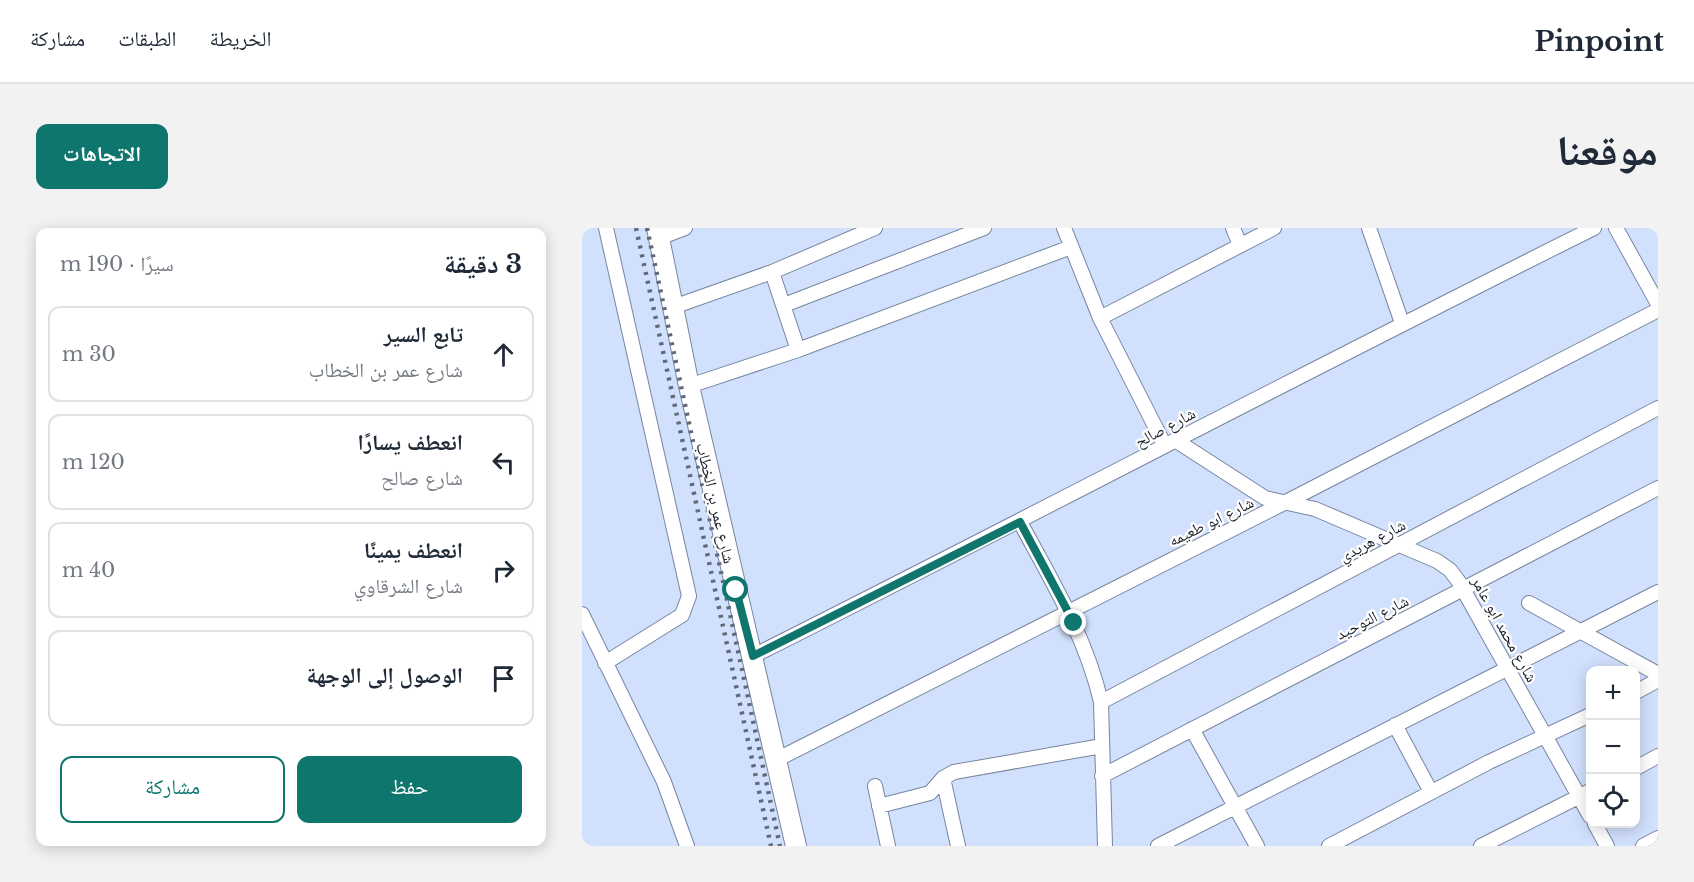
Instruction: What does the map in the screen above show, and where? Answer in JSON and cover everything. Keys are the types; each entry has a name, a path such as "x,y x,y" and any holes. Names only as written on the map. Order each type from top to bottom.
{"main road":[{"name":"شارع عمر بن الخطاب","path":"658,233 689,386 796,846"}],"street":[{"path":"605,663 682,615 689,596 606,228"},
{"path":"658,233 685,228"},
{"path":"673,307 772,272 875,228"},
{"path":"784,305 984,228"},
{"path":"1064,228 1100,318 1170,443"},
{"path":"1233,228 1240,245"},
{"path":"1100,318 1274,228"},
{"path":"1369,228 1402,323"},
{"name":"شارع صالح","path":"753,656 1020,522 1402,323 1594,228"},
{"path":"1616,228 1658,304"},
{"path":"689,386 798,350 1071,247"},
{"path":"772,272 798,350"},
{"name":"شارع ابو طعيمه","path":"776,759 1286,502 1658,310"},
{"name":"شارع هريدي","path":"1101,702 1658,408"},
{"name":"شارع محمد ابو عامر","path":"1170,443 1258,494 1315,508 1444,565 1463,589 1546,736 1585,794"},
{"name":"شارع التوحيد","path":"1102,776 1658,488"},
{"path":"1020,522 1068,610 1090,662 1101,702 1105,846"},
{"path":"1158,846 1658,592"},
{"path":"1529,603 1577,632 1658,674"},
{"path":"582,614 664,782 687,846"},
{"path":"1640,689 1658,680"},
{"path":"1329,846 1431,792 1586,717"},
{"path":"1395,725 1431,792"},
{"path":"1192,729 1257,846"},
{"path":"879,806 930,793 943,778 954,772 1102,746"},
{"path":"1640,765 1658,756"},
{"path":"943,778 958,846"},
{"path":"875,786 888,846"},
{"path":"1482,846 1585,794"},
{"path":"1597,828 1607,846"},
{"path":"1643,846 1658,838"}],"railway":[{"path":"636,228 771,846"},
{"path":"647,228 780,846"}],"route":[{"path":"736,590 753,656 1020,522 1074,623"}]}
